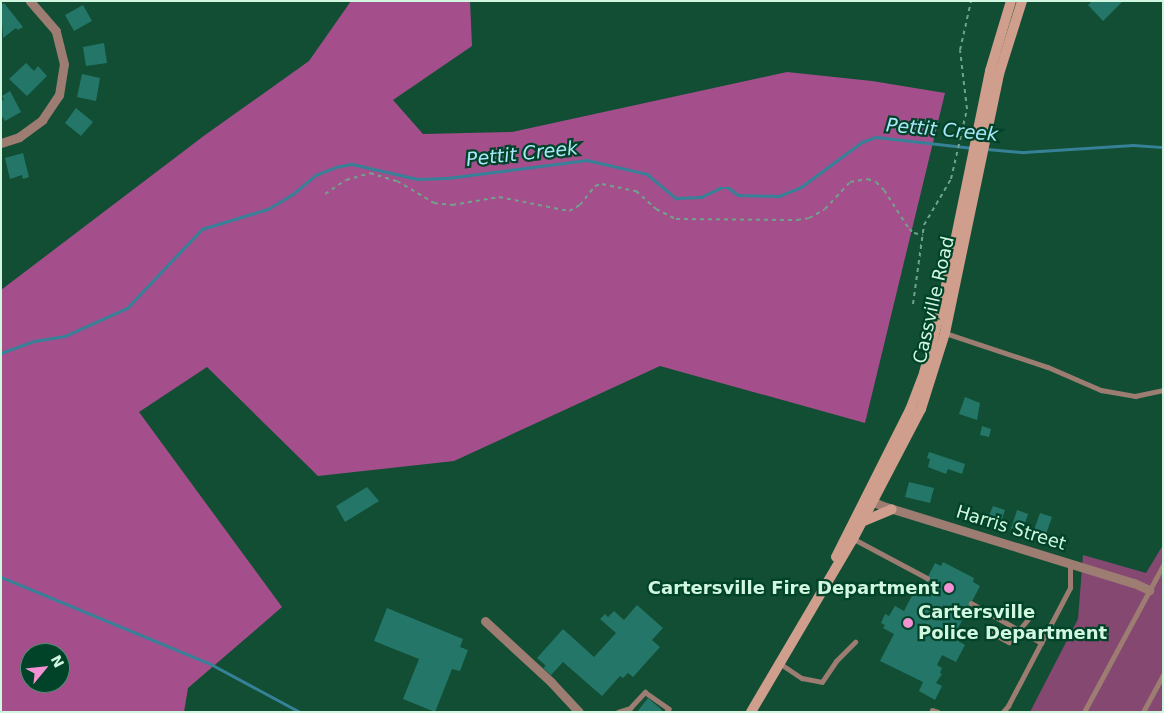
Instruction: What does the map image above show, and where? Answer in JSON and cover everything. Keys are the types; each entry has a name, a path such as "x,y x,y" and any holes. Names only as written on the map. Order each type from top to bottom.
{"main road":[{"name":"Cassville Road","path":"824,585 845,536 869,500 921,409 945,333 972,180 1011,1"},
{"name":"Cassville Road","path":"994,72 1022,1"},
{"name":"Cassville Road","path":"751,710 863,521 869,500 924,373 972,180"},
{"path":"863,521 892,509"}],"street":[{"path":"1,143 19,138 42,120 60,95 64,64 56,31 30,1"},
{"name":"Harris Street","path":"869,500 892,509 1070,563 1149,590"},
{"path":"485,621 551,682 578,712"}],"lane":[{"path":"945,333 1048,367 1101,390 1135,396 1163,390"},
{"path":"853,539 928,578"},
{"path":"1003,712 1008,706 1070,588 1070,563"},
{"path":"1084,712 1163,565"},
{"path":"971,603 1042,643"},
{"path":"987,630 1009,642 1030,617"},
{"path":"780,664 802,678 822,682 836,661 855,642"},
{"path":"1143,712 1163,675"},
{"path":"618,712 630,708 645,692 669,709 667,712"},
{"path":"932,710 938,712"}],"path":[{"path":"913,304 923,231 927,220 943,196 951,179 967,109 966,86 961,56 962,37 971,1"},
{"path":"325,194 346,180 370,174 397,181 434,203 452,205 499,197 569,211 580,206 592,188 602,184 636,191 656,209 676,218 790,220 804,219 815,215 825,209 850,182 867,179 876,182 884,190 909,229 914,233 923,235"}],"shaded area":[{"path":"351,1 470,1 472,46 393,100 423,134 512,132 787,72 872,81 945,93 865,423 660,366 454,461 318,476 207,367 139,412 282,607 188,688 184,712 1,712 1,290 205,135 309,61"},
{"path":"1163,545 1163,712 1030,712 1078,619 1083,555 1146,573"}],"building":[{"path":"1092,1 1123,1 1103,21 1088,5"},
{"path":"4,3 23,27 18,30 16,28 3,38 1,5"},
{"path":"83,5 92,21 74,31 65,15"},
{"path":"104,43 107,63 86,66 83,47"},
{"path":"26,63 34,71 38,66 47,76 27,96 9,79"},
{"path":"82,74 100,78 96,101 77,97"},
{"path":"10,91 21,112 5,121 1,115 1,101 4,100 2,96"},
{"path":"76,108 93,122 81,136 65,123"},
{"path":"23,153 29,177 23,179 22,175 10,179 5,158"},
{"path":"965,397 980,403 977,420 959,414"},
{"path":"982,426 991,429 989,437 980,435"},
{"path":"929,452 965,464 962,474 948,469 946,474 928,467 930,459 927,458"},
{"path":"909,482 934,488 930,503 905,497"},
{"path":"367,487 379,501 345,522 336,506"},
{"path":"993,506 1005,510 1001,522 988,518"},
{"path":"1017,510 1028,514 1022,532 1011,529"},
{"path":"1040,513 1052,517 1044,540 1032,536"},
{"path":"943,562 974,578 973,582 980,586 953,638 965,645 956,662 942,655 937,665 942,668 940,673 942,674 936,683 942,686 935,700 919,691 923,682 880,661 894,634 883,628 885,625 881,623 885,614 889,616 895,606 904,611 917,586 922,588 935,563 941,566"},
{"path":"637,605 663,628 652,640 660,647 633,677 628,673 623,678 620,676 602,696 563,662 551,675 543,668 546,666 537,658 563,629 594,657 616,633 600,619 605,614 608,617 614,611 624,620"},
{"path":"387,608 463,639 460,647 468,650 460,671 452,669 435,712 403,699 419,659 374,641"},
{"path":"648,698 662,710 661,712 637,712"}],"waterway":[{"name":"Pettit Creek","path":"1,353 34,341 65,336 127,308 202,229 268,209 293,194 316,175 336,167 352,164 418,179 447,178 587,160 647,174 676,198 701,197 720,188 729,188 738,195 779,196 801,187 862,142 876,137 972,148"},
{"name":"Pettit Creek","path":"987,149 1024,152 1133,145 1163,147"},
{"path":"1,577 209,663 300,712"}],"place":[{"name":"Cartersville Fire Department","path":"949,588"},
{"name":"Cartersville Police Department","path":"908,623"}]}
